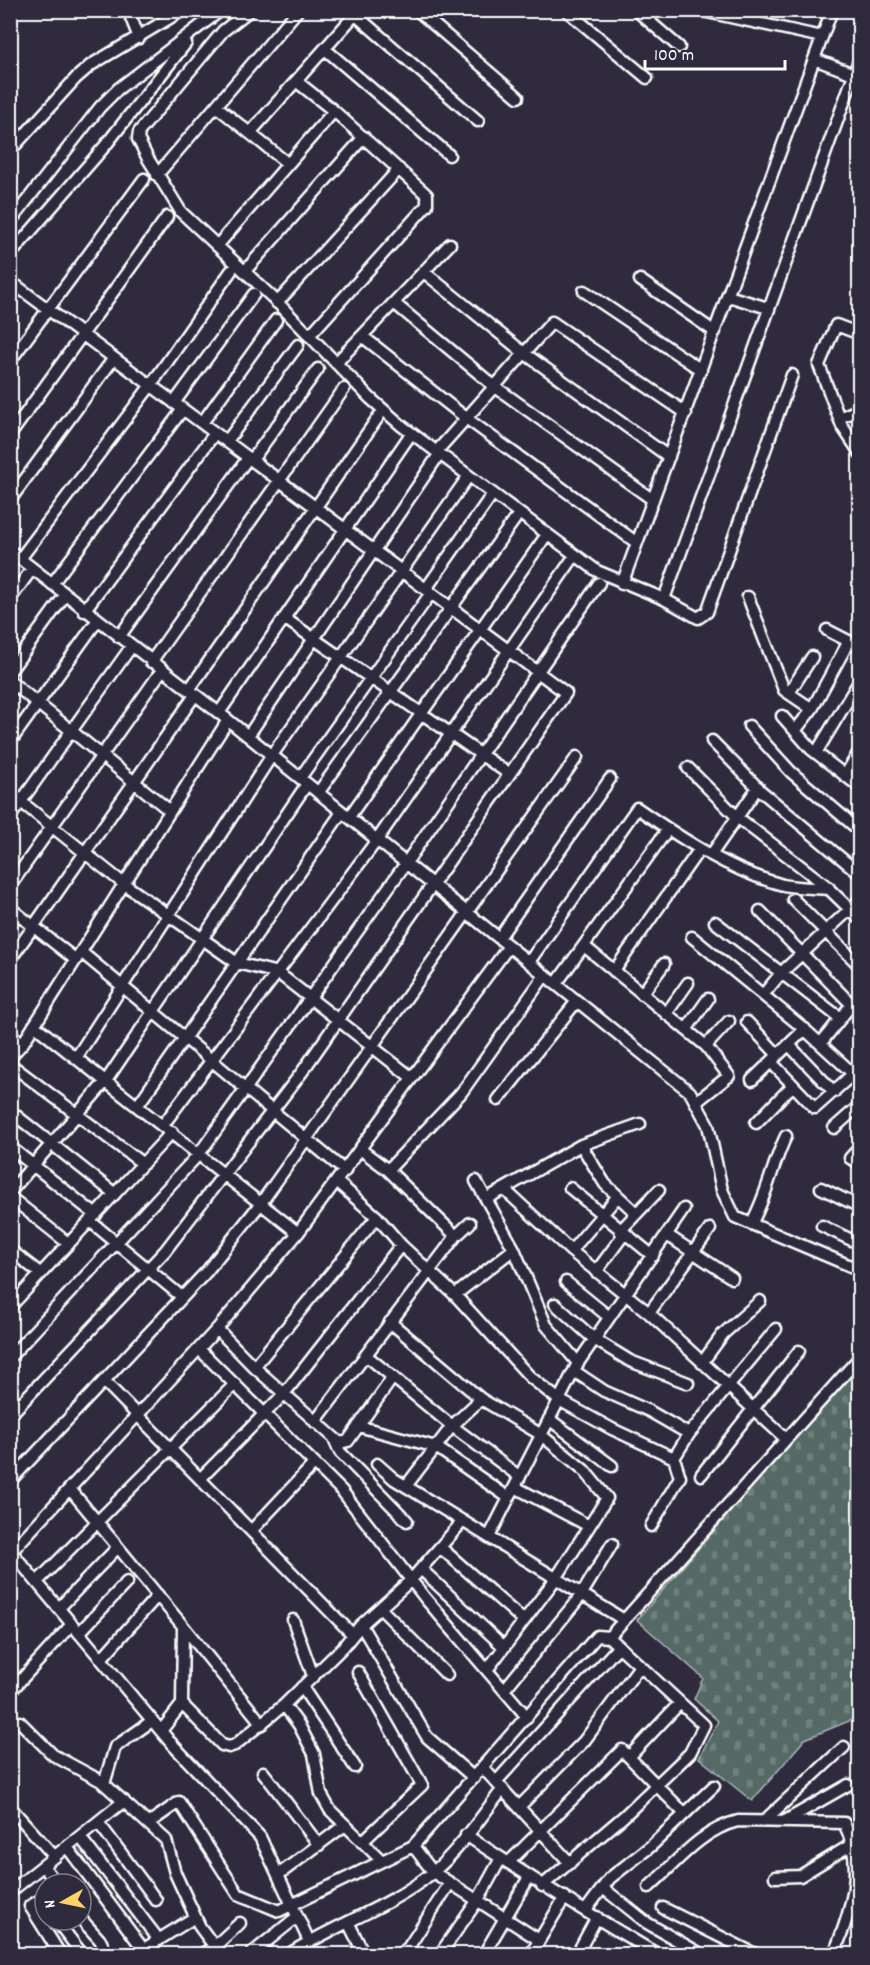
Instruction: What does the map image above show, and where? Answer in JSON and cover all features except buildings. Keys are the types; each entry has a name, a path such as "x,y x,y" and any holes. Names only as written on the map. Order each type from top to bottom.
{"street":[{"path":"128,10 139,38"},
{"path":"10,151 76,78 91,65 183,10"},
{"path":"10,222 100,107 118,90 221,10"},
{"path":"250,10 223,31 139,132 138,139 157,175 181,212 277,303 370,398 436,455 597,572 664,599 698,618 707,612 792,375"},
{"path":"157,175 298,10"},
{"path":"417,10 518,97"},
{"path":"566,10 647,78"},
{"path":"636,10 679,47"},
{"path":"698,10 822,37"},
{"path":"622,584 832,10"},
{"path":"250,133 355,12 478,121"},
{"path":"10,255 105,146 195,30"},
{"path":"325,49 449,155"},
{"path":"664,599 768,308 857,75 860,58"},
{"path":"814,59 857,75"},
{"path":"296,81 364,137 427,195 427,205 309,336"},
{"path":"216,106 287,163"},
{"path":"218,246 334,111"},
{"path":"245,272 364,137"},
{"path":"277,303 399,169"},
{"path":"10,361 144,179"},
{"path":"10,435 167,217"},
{"path":"336,363 450,244"},
{"path":"20,559 151,385 231,271"},
{"path":"424,272 524,353 669,457"},
{"path":"640,280 715,332"},
{"path":"10,281 566,693 339,1020 272,1112 165,1251 10,1415"},
{"path":"584,291 701,370"},
{"path":"52,584 254,294"},
{"path":"728,296 768,308"},
{"path":"394,303 494,386 653,500"},
{"path":"202,423 276,320"},
{"path":"248,736 436,455 552,322 686,413"},
{"path":"857,446 838,418 819,365 836,325 860,334"},
{"path":"362,336 466,418 637,543"},
{"path":"227,441 298,345"},
{"path":"10,500 114,358"},
{"path":"119,638 318,369"},
{"path":"151,662 344,389"},
{"path":"838,418 860,409"},
{"path":"10,960 134,782 379,416"},
{"path":"84,611 215,433"},
{"path":"10,1057 23,1043 170,811 223,717 284,618 408,438"},
{"path":"76,1058 272,755 465,481"},
{"path":"10,1192 106,1081 202,939 370,678 489,499"},
{"path":"318,793 515,519"},
{"path":"138,1106 237,963 422,714 543,540"},
{"path":"10,551 84,611 272,755 690,1092 708,1125 722,1190 735,1217 860,1270"},
{"path":"163,1125 377,840 571,561"},
{"path":"10,599 32,569"},
{"path":"10,1357 199,1154 406,863 599,583"},
{"path":"10,671 65,595"},
{"path":"748,597 784,690 812,709"},
{"path":"284,618 509,774"},
{"path":"10,742 97,621"},
{"path":"827,630 860,647"},
{"path":"795,730 812,709 849,641"},
{"path":"10,817 131,647"},
{"path":"789,693 812,657"},
{"path":"10,886 162,670"},
{"path":"816,753 860,680"},
{"path":"10,681 170,811"},
{"path":"782,716 816,753 860,787"},
{"path":"749,726 791,772 860,831"},
{"path":"712,741 758,787 860,874"},
{"path":"845,776 860,750"},
{"path":"10,1481 182,1297 261,1203 577,757"},
{"path":"688,768 737,817 829,889 860,919"},
{"path":"499,938 610,779"},
{"path":"711,855 758,787"},
{"path":"10,793 124,884 237,963 278,973 411,1077"},
{"path":"529,962 637,808 699,850 765,879 786,886 829,889"},
{"path":"556,984 668,829"},
{"path":"614,971 699,850"},
{"path":"793,899 860,966"},
{"path":"763,995 782,972 860,900"},
{"path":"10,908 34,927 122,986 345,1171"},
{"path":"760,911 860,1013"},
{"path":"715,922 840,1018"},
{"path":"692,937 805,1029 856,1077 815,1108 793,1085 747,1022"},
{"path":"309,1941 260,1837 152,1721 11,1552 217,1329 298,1233 338,1182 411,1077 508,946"},
{"path":"584,946 706,1046 729,1076 696,1102"},
{"path":"642,994 664,964"},
{"path":"388,1170 461,1093 545,975"},
{"path":"666,1014 688,983"},
{"path":"686,1030 708,999"},
{"path":"498,1100 577,1001"},
{"path":"821,1043 852,1004"},
{"path":"706,1046 729,1021"},
{"path":"34,1025 298,1233"},
{"path":"752,1080 805,1029"},
{"path":"10,1035 23,1043"},
{"path":"789,1045 834,1092"},
{"path":"10,1064 143,1164"},
{"path":"756,1123 793,1085"},
{"path":"834,1128 860,1105"},
{"path":"10,1111 115,1194"},
{"path":"486,1199 505,1190 538,1167 581,1145 640,1124"},
{"path":"11,1306 172,1132"},
{"path":"751,1224 764,1201 775,1159 786,1136"},
{"path":"581,1145 601,1178 636,1213"},
{"path":"10,1147 93,1218 117,1243 182,1297"},
{"path":"860,1148 850,1158 860,1163"},
{"path":"360,1149 388,1170 456,1236"},
{"path":"476,1181 514,1249 546,1325 576,1367 604,1391 649,1411 689,1434"},
{"path":"338,1182 377,1217 401,1245 455,1295 530,1377 560,1400 612,1429 674,1458 680,1477 651,1526"},
{"path":"570,1188 603,1214 622,1233 653,1256"},
{"path":"821,1188 860,1207"},
{"path":"505,1190 571,1251 649,1313 786,1439"},
{"path":"596,1272 636,1213 659,1190"},
{"path":"571,1251 618,1196"},
{"path":"10,1197 69,1244"},
{"path":"489,1537 576,1367 684,1209"},
{"path":"254,1367 377,1217"},
{"path":"315,1422 456,1236 470,1223"},
{"path":"822,1226 860,1244"},
{"path":"649,1313 710,1229"},
{"path":"667,1235 732,1278"},
{"path":"200,1479 284,1394 401,1245"},
{"path":"455,1295 514,1249"},
{"path":"10,1250 41,1274"},
{"path":"566,1282 609,1317"},
{"path":"702,1362 723,1334 759,1301"},
{"path":"555,1304 594,1339 630,1361 688,1383"},
{"path":"390,1322 481,1399 540,1434 584,1470 607,1498 557,1577 487,1670"},
{"path":"217,1329 254,1367 340,1443 348,1442 393,1377"},
{"path":"674,1458 689,1434 776,1329"},
{"path":"199,1349 342,1491 411,1580 527,1717"},
{"path":"701,1475 752,1407 799,1351"},
{"path":"367,1356 517,1482 589,1527"},
{"path":"609,1637 860,1357"},
{"path":"104,1381 353,1635"},
{"path":"37,1582 235,1384"},
{"path":"406,1486 452,1426 481,1399"},
{"path":"549,1419 612,1466"},
{"path":"358,1426 436,1448 509,1498"},
{"path":"333,1437 340,1452 407,1521"},
{"path":"251,1531 314,1464"},
{"path":"377,1464 406,1486 624,1620"},
{"path":"70,1489 159,1595 262,1724"},
{"path":"182,1704 222,1745 229,1748 284,1705 361,1625 411,1580 463,1521"},
{"path":"504,1690 581,1592 612,1544"},
{"path":"58,1608 118,1546"},
{"path":"440,1547 524,1621"},
{"path":"421,1569 504,1647"},
{"path":"10,1692 127,1582"},
{"path":"101,1659 159,1595"},
{"path":"380,1608 447,1675"},
{"path":"292,1620 313,1676"},
{"path":"361,1625 427,1737 474,1778"},
{"path":"161,1731 182,1704 183,1626"},
{"path":"149,1823 179,1802 238,1894 279,1911 413,1846 597,1636 609,1637 704,1725 690,1753 542,1886"},
{"path":"296,1953 309,1941 382,1905 433,1872 466,1835 500,1785 619,1646"},
{"path":"520,1806 584,1741 640,1666"},
{"path":"358,1672 422,1785 362,1842"},
{"path":"302,1687 355,1767"},
{"path":"629,1757 680,1703"},
{"path":"284,1705 299,1725 314,1754 321,1794 330,1810 382,1861"},
{"path":"104,1784 115,1747 152,1721"},
{"path":"20,1722 53,1755 104,1784 166,1839 175,1873 195,1917 217,1951"},
{"path":"764,1821 844,1747"},
{"path":"440,1954 505,1861 543,1831 622,1750 658,1784 685,1814"},
{"path":"483,1768 570,1863"},
{"path":"263,1772 319,1845"},
{"path":"784,1821 848,1785"},
{"path":"586,1910 610,1878 651,1846 714,1786"},
{"path":"10,1892 124,1801"},
{"path":"10,1807 55,1857"},
{"path":"649,1887 701,1839 721,1825 738,1821 844,1823 854,1843 855,1886 849,1917 834,1954"},
{"path":"98,1822 156,1900"},
{"path":"278,1875 345,1825"},
{"path":"466,1835 542,1886 565,1897 657,1954"},
{"path":"80,1837 159,1940"},
{"path":"775,1877 800,1876 854,1843"},
{"path":"413,1846 433,1872 539,1940"},
{"path":"67,1847 140,1952 195,1917"},
{"path":"44,1867 48,1872"},
{"path":"484,1954 529,1877"},
{"path":"400,1954 408,1948 450,1883"},
{"path":"603,1888 647,1923 701,1954"},
{"path":"531,1954 565,1897"},
{"path":"663,1908 755,1954"},
{"path":"251,1954 297,1917"},
{"path":"577,1954 597,1917"},
{"path":"348,1922 364,1954"},
{"path":"202,1954 217,1951 240,1923"},
{"path":"46,1932 60,1954"},
{"path":"65,1932 82,1954"},
{"path":"93,1932 107,1954"}],"green space":[{"path":"859,1362 859,1717 805,1739 752,1801 699,1758 718,1721 694,1699 703,1678 637,1620"}]}
